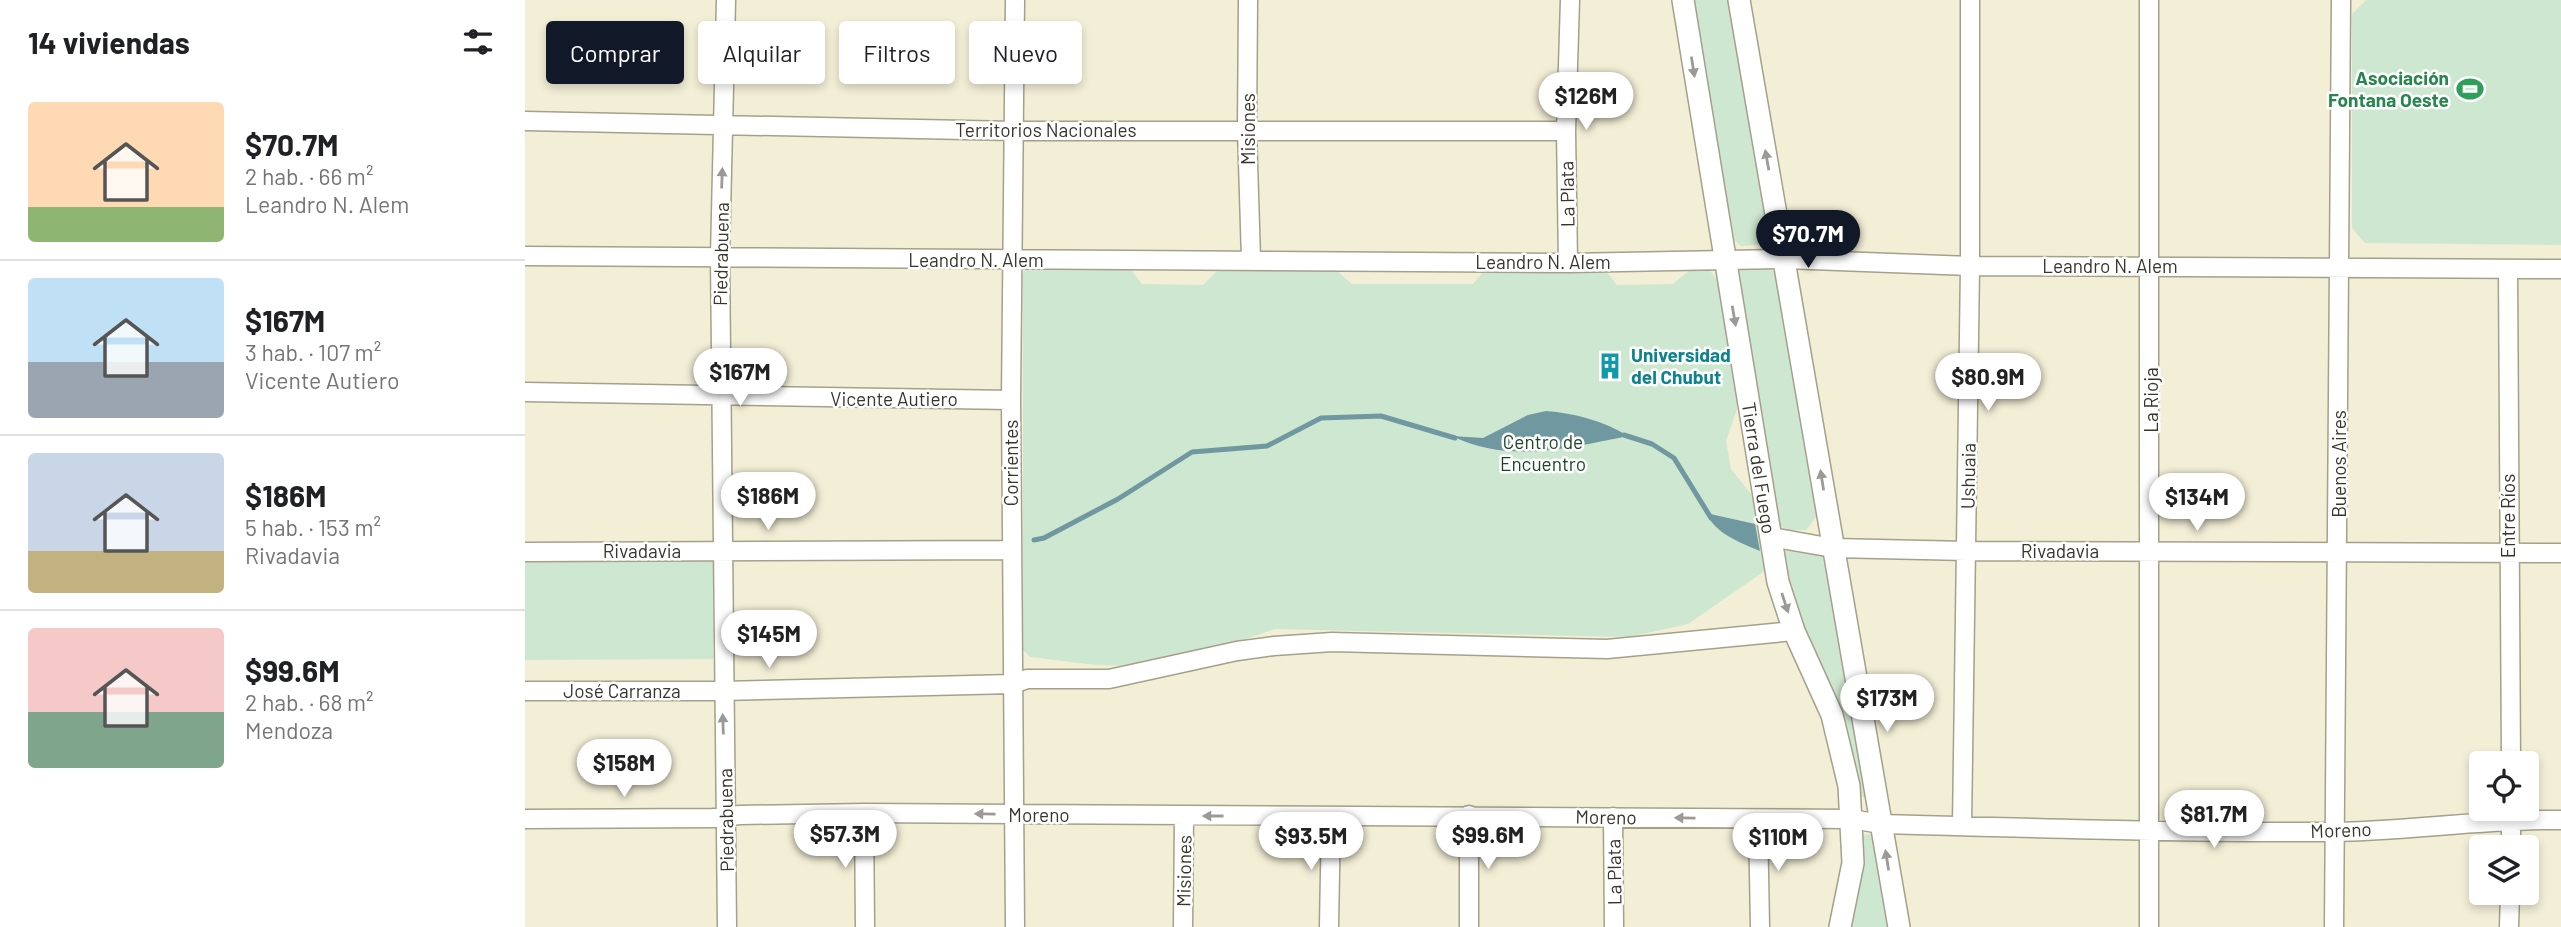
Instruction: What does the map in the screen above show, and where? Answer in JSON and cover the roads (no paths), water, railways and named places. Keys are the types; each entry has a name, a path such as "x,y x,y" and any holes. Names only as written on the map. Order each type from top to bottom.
{"street":[{"name":"Piedrabuena","path":"726,0 720,257 722,691 727,927"},
{"name":"Corrientes","path":"1015,0 1011,400 1015,927"},
{"name":"Misiones","path":"1248,0 1247,130 1251,259"},
{"name":"La Plata","path":"1568,263 1566,131 1570,0"},
{"name":"Tierra del Fuego","path":"1682,0 1778,582 1794,631 1817,679 1841,743 1849,786 1853,863 1840,927"},
{"path":"1739,0 1899,927"},
{"name":"Ushuaia","path":"1962,826 1971,265 1970,0"},
{"name":"La Rioja","path":"2149,0 2150,927"},
{"name":"Buenos Aires","path":"2334,927 2341,0"},
{"name":"Territorios Nacionales","path":"525,121 1014,131 1566,131"},
{"name":"Leandro N. Alem","path":"525,256 1568,263 1785,259 1971,265 2561,270"},
{"name":"Entre Ríos","path":"2508,269 2511,751"},
{"name":"Vicente Autiero","path":"525,392 721,398 1011,400"},
{"name":"Rivadavia","path":"1771,537 1833,548 1967,551 2561,552"},
{"name":"Rivadavia","path":"525,552 1012,551"},
{"name":"José Carranza","path":"525,691 722,691 1013,684 1027,679 1109,679 1237,651 1297,644 1332,642 1607,649 1794,631"},
{"path":"864,813 865,927"},
{"name":"Moreno","path":"525,819 864,813 1331,817 1469,815 1851,819 1881,824 2150,831 2336,832 2469,818"},
{"path":"1469,815 1469,927"},
{"name":"Misiones","path":"1183,927 1184,816"},
{"path":"1329,927 1331,817"},
{"name":"La Plata","path":"1613,817 1614,927"},
{"name":"Moreno","path":"2539,817 2561,820"},
{"path":"1758,819 1760,927"},
{"path":"2509,927 2510,905"}],"water":[{"path":"1546,411 1589,419 1628,436 1561,449 1517,451 1473,445 1452,436 1483,438 1528,415"},
{"path":"1706,513 1755,524 1760,551 1722,532"}],"waterway":[{"path":"1034,540 1044,538 1118,499 1192,452 1267,446 1321,418 1381,416 1455,438"},
{"path":"1624,435 1652,444 1674,458 1711,518"}],"place":[{"name":"Asociación Fontana Oeste","path":"2470,89"},
{"name":"Universidad del Chubut","path":"1610,366"}],"park label":[{"name":"Centro de Encuentro","path":"1543,453"}]}
